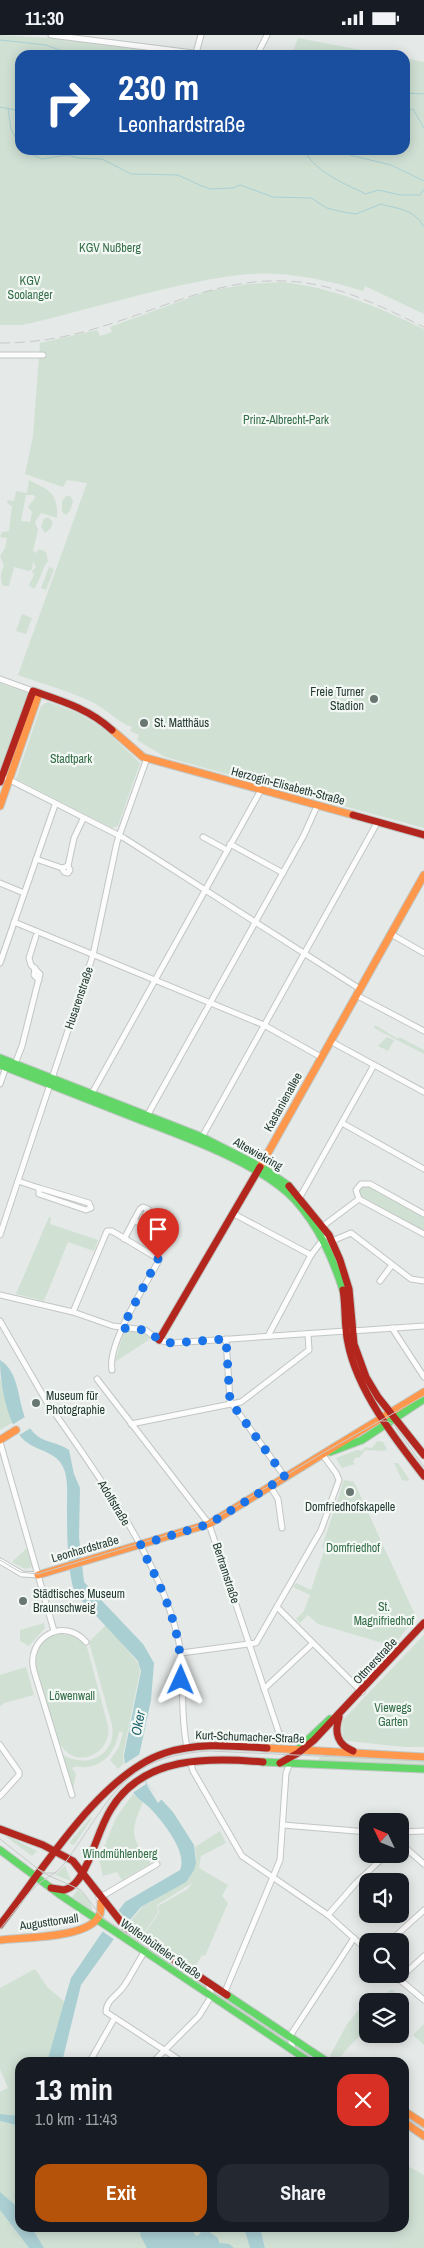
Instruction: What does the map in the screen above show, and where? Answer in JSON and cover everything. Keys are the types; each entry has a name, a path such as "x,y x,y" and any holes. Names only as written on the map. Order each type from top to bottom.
{"main road":[{"name":"Herzogin-Elisabeth-Straße","path":"36,692 90,712 147,758 424,835"},
{"path":"0,806 3,779 36,692"},
{"name":"Kastanienallee","path":"160,1340 234,1214 424,875"},
{"name":"Altewiekring","path":"0,1058 50,1082 202,1137 258,1170 294,1199 324,1238 340,1279 359,1375 394,1438 424,1475"},
{"name":"Altewiekring","path":"3,1066 92,1095 146,1118 280,1179 300,1197 335,1240 346,1277 349,1331 366,1377 424,1455"},
{"name":"Leonhardstraße","path":"38,1575 209,1524 323,1453 354,1444 424,1392"},
{"name":"Leonhardstraße","path":"393,1415 424,1399"},
{"path":"0,1441 16,1430"},
{"name":"Ottmerstraße","path":"298,1752 320,1727 341,1712 362,1692 424,1623"},
{"path":"341,1712 335,1730 336,1738 344,1747 358,1753"},
{"name":"Kurt-Schumacher-Straße","path":"0,1925 99,1800 123,1778 162,1754 187,1747 223,1745 287,1749 298,1752 424,1757"},
{"path":"280,1763 298,1752 304,1765"},
{"name":"Kurt-Schumacher-Straße","path":"51,1889 68,1890 76,1884 108,1815 128,1789 146,1776 166,1767 190,1761 228,1759 304,1765 424,1769"},
{"name":"Wolfenbütteler Straße","path":"0,1829 70,1859 83,1872 106,1909 125,1927 320,2057"},
{"name":"Wolfenbütteler Straße","path":"2,1855 302,2057"},
{"path":"97,1919 102,1908 99,1898"},
{"name":"Augusttorwall","path":"1,1940 76,1931 90,1926 97,1919"},
{"path":"409,2114 424,2124"},
{"path":"409,2126 424,2136"}],"street":[{"path":"51,35 173,50"},
{"path":"197,50 201,35"},
{"path":"260,50 267,35"},
{"path":"0,355 43,355"},
{"name":"Herzogin-Elisabeth-Straße","path":"0,679 36,692"},
{"name":"Husarenstraße","path":"0,1235 93,955 118,836 147,758"},
{"path":"3,779 118,836 304,954 358,992 424,1031"},
{"path":"92,1095 261,790"},
{"path":"0,963 2,950 14,922 55,805"},
{"path":"146,1118 308,829 317,806"},
{"path":"36,859 62,868 68,866 74,838 83,819"},
{"path":"202,1137 378,823"},
{"path":"203,837 227,850"},
{"path":"230,844 282,873"},
{"path":"0,883 24,893"},
{"path":"14,922 264,1025 321,1057"},
{"path":"391,934 424,953"},
{"path":"15,1064 22,1046 39,980 40,972 31,965 29,958 36,937"},
{"path":"330,1041 424,1092"},
{"path":"300,1197 374,1065"},
{"path":"0,1084 3,1066"},
{"path":"342,1123 424,1169"},
{"path":"18,1181 89,1203 91,1208 86,1210 39,1194 39,1188"},
{"path":"424,1214 368,1183 357,1187 356,1195 359,1199 424,1235"},
{"path":"323,1226 359,1199"},
{"path":"234,1214 311,1255"},
{"path":"124,1239 133,1221"},
{"path":"73,1312 106,1232 110,1231 158,1259 122,1328 111,1363 112,1370"},
{"path":"335,1240 351,1233 414,1281 424,1281"},
{"path":"268,1336 311,1255 324,1238"},
{"path":"380,1281 392,1265"},
{"path":"0,1295 73,1312 122,1328 145,1330 160,1340 171,1343 424,1326"},
{"path":"0,1321 48,1405"},
{"path":"392,1328 424,1377"},
{"path":"132,1424 241,1402 309,1350 308,1334"},
{"path":"226,1339 230,1401 285,1477"},
{"name":"Bertramstraße","path":"97,1379 209,1524 278,1733 283,1736"},
{"name":"Adolfstraße","path":"54,1412 96,1473 140,1545 169,1609 181,1653 181,1701 187,1747"},
{"path":"0,1441 54,1631"},
{"path":"181,1653 250,1646 256,1643 321,1530 338,1484 338,1476 323,1453"},
{"path":"270,1486 278,1499 282,1528"},
{"path":"0,1561 22,1574 38,1575"},
{"path":"277,1607 362,1692"},
{"path":"72,1795 32,1662 36,1645 42,1638 54,1631 72,1632 86,1643"},
{"path":"264,1689 313,1643"},
{"path":"0,1745 18,1768 19,1775 0,1796"},
{"path":"224,1994 282,1853 286,1776 289,1764 298,1752"},
{"path":"190,1761 193,1771 240,1853 328,1915 359,1943"},
{"path":"283,1825 359,1831"},
{"path":"409,1832 424,1831"},
{"path":"409,1850 424,1863"},
{"path":"99,1898 158,1863"},
{"path":"328,1915 356,1883 377,1863"},
{"path":"398,1933 424,1909"},
{"path":"293,2050 290,2036 354,1938"},
{"path":"145,1951 122,1989 115,1993 106,2009 108,2015 174,2057"},
{"path":"409,1970 424,1956"},
{"path":"404,1983 424,2000"},
{"name":"Wolfenbütteler Straße","path":"208,1984 212,1990 211,1997"},
{"path":"158,2057 200,2016 211,1997"},
{"path":"92,2057 114,2019"}],"green space":[{"path":"0,35 50,38 142,50 15,50 15,155 410,155 410,59 424,62 424,314 365,286 363,291 301,277 254,274 211,279 183,285 22,325 0,325"},
{"path":"298,38 362,50 294,50"},
{"name":"Prinz-Albrecht-Park","path":"281,282 337,293 424,329 424,828 165,757 137,740 139,735 130,731 132,727 92,702 18,675 87,483 67,480 63,487 25,474 33,436 40,343 97,330 100,336 112,332 110,327 208,291 248,284"},
{"path":"29,480 51,493 57,509 57,518 41,513 35,522 38,530 33,551 36,553 39,549 46,552 48,561 34,589 29,585 34,575 32,571 36,567 33,561 32,569 29,571 14,567 9,586 3,586 1,578 4,566 0,556 5,548 7,538 0,537 2,532 9,531 12,506 8,504 7,500 14,501 16,491 27,493","holes":["26,495 34,495 35,498 28,507 32,512 30,522 21,521"]},
{"path":"66,496 70,496 73,501 70,511 66,515 62,512 62,501"},
{"path":"48,517 53,522 50,529 45,533 41,527 44,519"},
{"path":"49,567 54,569 46,590 41,588"},
{"path":"22,614 32,618 26,634 16,631"},
{"path":"0,683 28,693 0,771"},
{"name":"Stadtpark","path":"48,702 78,713 103,728 140,763 118,826 112,828 16,779 41,706"},
{"path":"375,1025 398,1039 399,1037 424,1050 424,1054 374,1028"},
{"path":"387,1037 394,1040 388,1051 378,1046"},
{"path":"363,1183 424,1214 424,1234 359,1199 357,1187"},
{"path":"49,1217 51,1218 50,1224 98,1240 94,1251 68,1242 44,1301 16,1294"},
{"path":"124,1331 142,1331 150,1339 115,1362"},
{"path":"0,1377 12,1423 0,1430"},
{"path":"377,1441 383,1442 387,1449 384,1451 365,1450 359,1458 356,1457 353,1461 355,1464 342,1468 336,1458 357,1450 362,1451 365,1447 372,1448"},
{"path":"394,1463 398,1463 409,1479 408,1481 402,1480"},
{"path":"344,1480 354,1482 416,1617 393,1646 318,1624 308,1615 300,1623 296,1619 304,1611 310,1595 293,1587 296,1583 311,1590 325,1548 322,1547"},
{"path":"27,1548 33,1567 25,1569 12,1562"},
{"path":"44,1623 45,1628 29,1646 20,1641 20,1630"},
{"path":"106,1625 139,1664 140,1671 123,1755 124,1763 118,1769 110,1760 119,1747 123,1732 119,1732 113,1750 105,1760 94,1766 72,1768 76,1774 73,1790 63,1755 81,1760 90,1760 98,1757 110,1744 112,1735 112,1725 89,1642"},
{"name":"Löwenwall","path":"59,1633 77,1637 87,1647 108,1726 108,1735 100,1750 93,1755 85,1757 69,1754 58,1741 36,1669 40,1646 48,1638"},
{"name":"Viewegs Garten","path":"424,1635 424,1747 404,1747 348,1741 343,1738 342,1721"},
{"path":"26,1667 34,1695 4,1703 0,1707 0,1675"},
{"path":"348,1756 424,1759 424,1765 316,1763 320,1757 347,1758"},
{"name":"Windmühlenberg","path":"133,1794 143,1802 134,1828 134,1834 139,1847 151,1863 122,1880 117,1872 103,1876 99,1859 116,1818"},
{"path":"91,1817 74,1845 69,1843"},
{"path":"220,1831 226,1843 201,1856 199,1868 228,1885 222,1896 228,1903 205,1956 202,1955 195,1967 145,1933 159,1913 158,1906 188,1889 192,1883 157,1905 158,1913 143,1934 130,1922 142,1907 162,1895 196,1863 195,1847"},
{"path":"0,1832 37,1851 32,1856"},
{"path":"65,1866 71,1881 55,1875"},
{"path":"78,1889 90,1903 92,1913 71,1899"},
{"path":"35,1969 48,1988 65,2002 48,2057 15,2057 15,2116 0,2114 0,2092 8,2088 0,2069 0,1988"},
{"path":"392,1989 395,1992 394,1993 386,1993"},
{"path":"359,2010 359,2036 341,2057 330,2056 347,2024"},
{"path":"424,2024 424,2045 413,2035"},
{"path":"0,2121 15,2125 15,2205 0,2192"},
{"path":"409,2167 424,2175 424,2248 265,2248 261,2232 409,2232"},
{"path":"0,2210 29,2248 0,2248"},
{"path":"34,2232 245,2232 250,2248 44,2248"}],"water":[{"name":"Oker","path":"0,1360 13,1375 24,1415 34,1433 42,1439 61,1445 69,1450 74,1474 80,1488 79,1537 84,1582 143,1644 154,1663 151,1700 139,1756 147,1784 173,1812 194,1845 196,1863 186,1882 141,1907 116,1936 81,1985 63,2057 48,2057 71,1978 125,1902 180,1870 182,1863 181,1855 173,1837 150,1808 135,1794 127,1774 124,1755 141,1671 138,1661 75,1593 72,1584 67,1538 67,1485 65,1472 54,1456 31,1445 19,1434 9,1415 1,1380"},
{"path":"0,2114 15,2116 15,2125 0,2121"},
{"path":"0,2192 15,2205 15,2230 0,2210"},
{"path":"17,2232 34,2232 44,2248 29,2248"},
{"path":"140,2232 193,2232 198,2236 201,2232 210,2232 218,2238 219,2243 229,2244 234,2248 147,2248 140,2235"},
{"path":"245,2232 261,2232 265,2248 250,2248"}],"pier":[{"path":"25,1417 31,1428 19,1435 12,1425"},
{"path":"140,1754 146,1784 131,1794 123,1765"},
{"path":"146,1784 162,1799 158,1803"},
{"path":"117,1909 130,1922 115,1940 102,1931"}],"waterway":[{"path":"0,40 46,45 60,50"},
{"path":"410,93 424,94"},
{"path":"0,107 15,110"},
{"path":"8,108 11,129 15,137"},
{"path":"410,110 413,109 424,128"},
{"path":"34,155 42,159 67,155"},
{"path":"67,155 79,158 102,159 131,174 178,175 211,189 233,188 240,185 273,197 311,198 327,208 343,212 356,214 381,204 408,212 417,218 424,227"},
{"path":"307,155 323,171 366,194 378,190 401,195 420,195 424,189"},
{"path":"350,155 391,165 424,181"}],"tram line":[{"path":"0,1560 20,1572 38,1574 208,1523 323,1453 424,1396"},
{"path":"380,1421 387,1421 394,1425 424,1467"},
{"path":"0,1929 32,1890 61,1867 107,1802 121,1786 137,1772 156,1762 180,1755 210,1751 424,1761"},
{"path":"0,1839 43,1873 81,1890 101,1916 309,2057"},
{"path":"38,1869 46,1873 56,1873"},
{"path":"409,2118 424,2128"}],"railway":[{"path":"0,343 37,341 73,335 196,294 246,283 272,281 299,282 332,288 363,299 424,327"}],"traffic: fast":[{"path":"0,1058 202,1137 263,1168 289,1186"},
{"path":"0,1065 221,1152 263,1175 281,1187 304,1210 318,1231 343,1290"},
{"path":"330,1452 362,1440 424,1399"},
{"path":"298,1749 330,1719"},
{"path":"263,1762 424,1769"},
{"path":"0,1850 59,1894 303,2057"},
{"path":"227,1995 320,2057"}],"traffic: slow":[{"path":"0,806 39,693"},
{"path":"112,730 143,757 353,815"},
{"path":"260,1167 424,875"},
{"path":"38,1575 209,1524 424,1392"},
{"path":"0,1440 16,1430"},
{"path":"267,1748 424,1757"},
{"path":"0,1940 55,1935 84,1928 94,1922 100,1914 101,1902"},
{"path":"409,2114 424,2124"},
{"path":"409,2126 424,2136"}],"traffic: jam":[{"path":"0,782 33,691 85,711 112,730"},
{"path":"353,815 424,835"},
{"path":"159,1340 260,1167"},
{"path":"289,1186 329,1235 340,1260 349,1289 354,1344 366,1377 378,1397 424,1455"},
{"path":"343,1290 347,1337 353,1361 360,1378 378,1413 424,1476"},
{"path":"280,1763 298,1753 314,1740 424,1623"},
{"path":"339,1717 338,1737 343,1745 353,1751"},
{"path":"0,1925 53,1853 95,1803 118,1781 141,1764 165,1753 190,1747 242,1746 267,1748"},
{"path":"51,1888 64,1890 73,1886 88,1862 107,1815 125,1792 141,1779 159,1770 179,1764 200,1761 242,1760 263,1762"},
{"path":"0,1829 43,1845 73,1861 125,1927 227,1995"}],"place":[{"name":"Freie Turner Stadion","path":"374,699"},
{"name":"St. Matthäus","path":"144,723"},
{"name":"Museum für Photographie","path":"36,1403"},
{"name":"Domfriedhofskapelle","path":"350,1492"},
{"name":"Städtisches Museum Braunschweig","path":"23,1601"}],"route":[{"path":"158,1259 122,1328 139,1328 160,1340 171,1343 226,1339 230,1401 285,1477 209,1524 140,1545 173,1619 181,1653 181,1680"}],"park label":[{"name":"KGV Nußberg","path":"110,248"},
{"name":"KGV Soolanger","path":"30,288"},
{"name":"Domfriedhof","path":"353,1548"},
{"name":"St. Magnifriedhof","path":"384,1614"}]}
